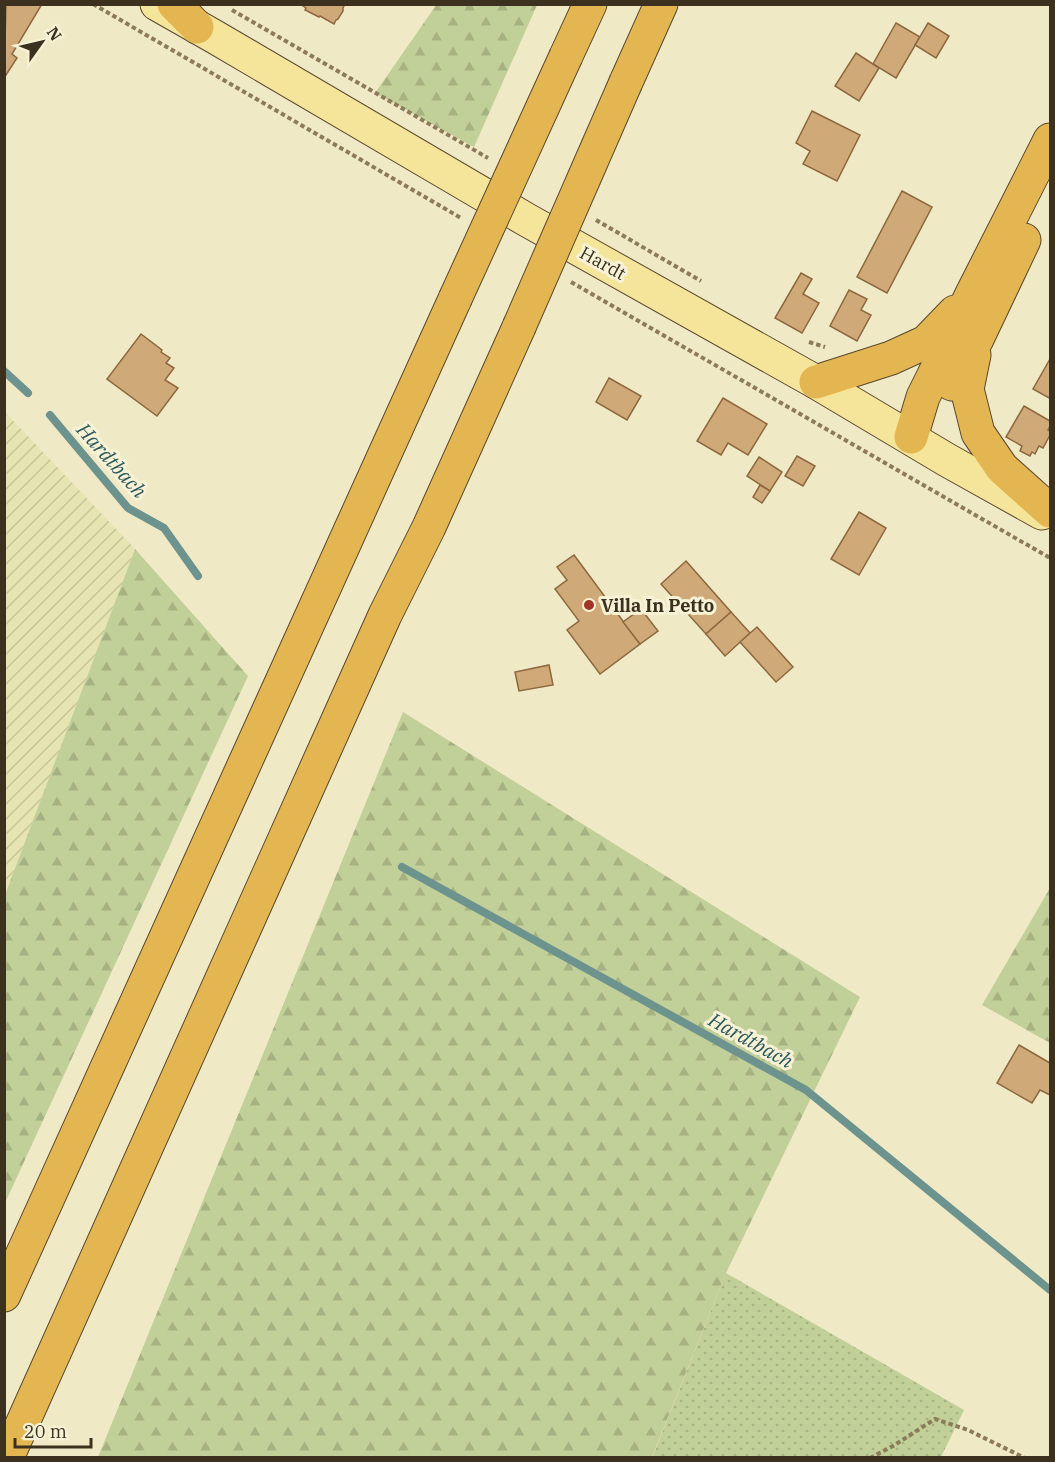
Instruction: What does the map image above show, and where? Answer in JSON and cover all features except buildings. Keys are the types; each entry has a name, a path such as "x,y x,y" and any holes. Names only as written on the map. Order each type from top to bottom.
{"highway":[{"path":"174,4 197,27"},
{"path":"4,1295 590,4"},
{"path":"7,1458 380,626 429,527 519,327 661,4"},
{"path":"910,437 923,397 1050,140"},
{"path":"910,437 940,406 977,339 1050,186"},
{"path":"816,382 891,358 926,342 971,296"},
{"path":"977,339 967,389 978,433 1002,468 1050,510"}],"main road":[{"name":"Hardt","path":"157,4 526,220 816,382 1050,518"}],"path":[{"path":"231,9 496,163"},
{"path":"588,216 706,284"},
{"path":"807,341 830,348"},
{"path":"870,1458 935,1419 969,1430 1024,1458"}],"green space":[{"path":"437,4 537,5 474,147 375,93"},
{"path":"5,412 135,549 5,895"},
{"path":"135,549 248,676 5,1203 5,895"},
{"path":"403,712 860,997 726,1273 652,1457 98,1457"},
{"path":"1050,888 1050,1043 982,1005"},
{"path":"726,1273 964,1410 941,1457 652,1458"}],"waterway":[{"name":"Hardtbach","path":"4,371 28,393"},
{"name":"Hardtbach","path":"50,415 128,508 164,528 198,576"},
{"name":"Hardtbach","path":"402,867 806,1090 1050,1290"}],"place":[{"name":"Villa In Petto","path":"589,605"}]}
